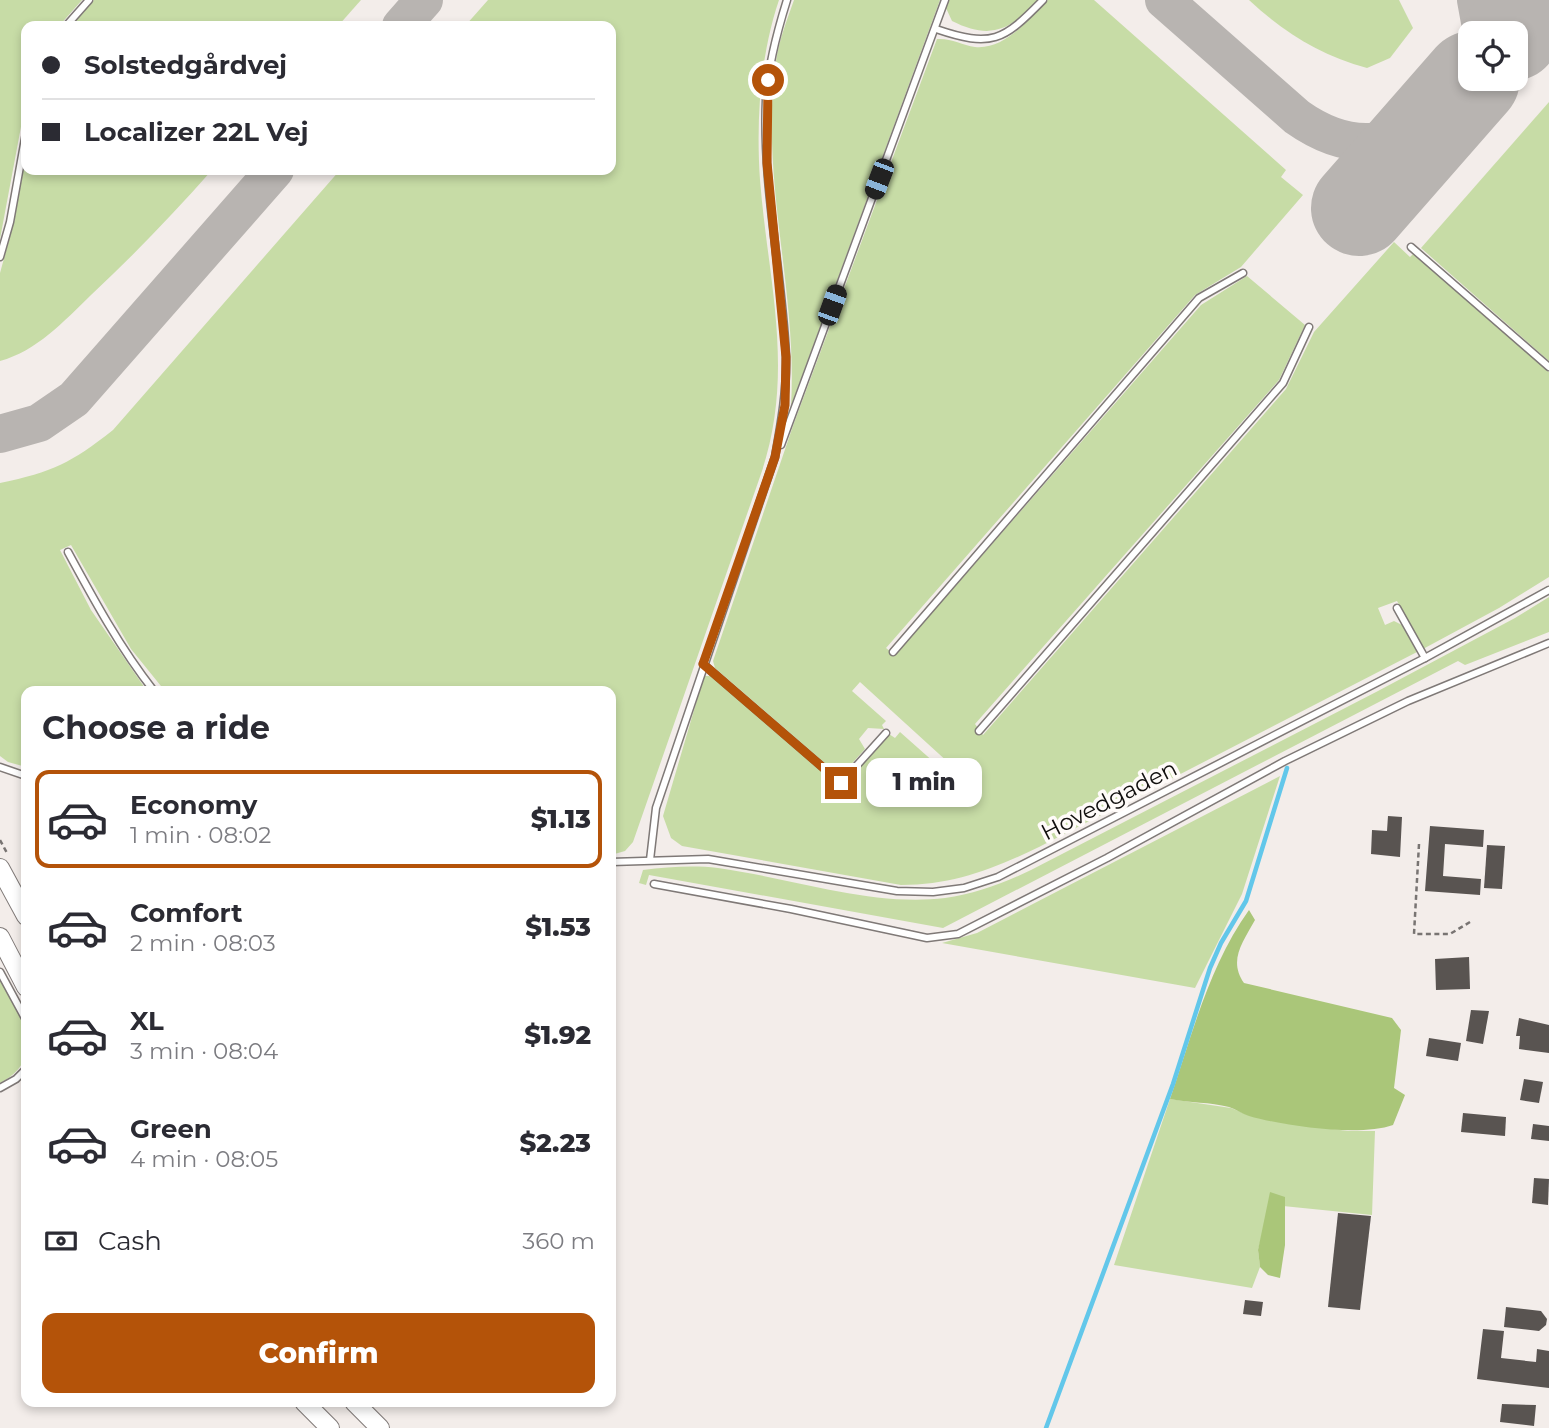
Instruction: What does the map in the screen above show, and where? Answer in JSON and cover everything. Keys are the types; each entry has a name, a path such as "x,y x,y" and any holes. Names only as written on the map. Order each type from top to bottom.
{"main road":[{"path":"0,868 21,907"},
{"path":"0,937 21,977"},
{"path":"309,1407 330,1428"},
{"path":"359,1407 380,1428"}],"lane":[{"path":"70,21 89,0"},
{"path":"775,457 785,405 786,357 765,119 775,39 787,0"},
{"path":"650,860 656,808 703,664 775,457 945,0"},
{"path":"936,29 978,41 994,38 1013,30 1043,0"},
{"path":"0,257 10,222 21,161"},
{"path":"1411,247 1549,367"},
{"path":"893,652 1199,298 1243,273"},
{"path":"979,731 1283,383 1309,327"},
{"path":"68,552 105,620 150,686"},
{"name":"Hovedgaden","path":"616,862 708,859 897,891 933,892 964,888 998,877 1425,657 1549,590"},
{"path":"1397,608 1425,657"},
{"path":"654,884 927,938 958,934 1297,755 1408,701 1549,643"},
{"path":"703,664 841,783 886,733"},
{"path":"0,767 21,774"},
{"path":"0,972 21,1011"},
{"path":"0,1088 21,1074"}],"path":[{"path":"1419,844 1414,934 1450,934 1470,922"}],"green space":[{"path":"0,0 82,0 63,21 21,21 21,127 0,239"},
{"path":"94,0 361,0 342,21 75,21"},
{"path":"488,0 779,0 767,43 759,135 760,180 778,361 772,434 762,471 633,842 625,851 616,854 616,686 161,686 131,649 71,545 60,550 91,610 144,686 21,686 21,766 8,762 0,756 0,483 61,465 113,430 336,175 616,175 616,21 469,21"},
{"path":"794,0 940,0 791,406 792,363 775,190 772,104 777,53"},
{"path":"949,0 1038,0 1009,25 989,31 965,27 952,21 946,8"},
{"path":"1048,0 1094,0 1286,170 1281,177 1303,195 1241,267 1195,295 886,648 895,655 1201,305 1247,276 1305,325 1279,380 975,724 983,735 1286,389 1314,332 1394,242 1410,257 1413,254 1549,372 1549,577 1499,608 1423,649 1397,601 1378,608 1385,625 1394,621 1402,625 1417,652 1039,847 972,874 938,882 901,885 682,846 671,838 663,816 704,676 714,676 842,788 889,734 895,738 900,732 944,771 950,764 860,682 852,691 886,721 882,725 884,729 868,728 859,739 865,749 846,770 834,771 715,668 713,661 794,423 937,39 975,47 996,44 1016,32"},
{"path":"1249,0 1399,0 1413,28 1390,58 1367,68 1334,57 1303,42"},
{"path":"1549,102 1549,361 1421,248"},
{"path":"22,175 207,175 138,249 60,325 38,343 0,361 0,273 14,222"},
{"path":"1549,597 1549,632 1465,665 1458,661 943,928 649,875 646,885 639,883 643,870 699,867 718,868 889,899 945,898 978,891 1031,870 1378,691"},
{"path":"1280,776 1242,894 1195,988 942,943 977,933"},
{"path":"1249,910 1255,920 1237,959 1239,975 1244,983 1392,1018 1401,1030 1394,1088 1405,1095 1393,1125 1361,1130 1301,1126 1249,1116 1222,1105 1170,1099 1212,978"},
{"path":"0,979 21,1019 21,1064 15,1073 0,1083"},
{"path":"1170,1099 1231,1108 1248,1115 1284,1123 1348,1131 1375,1131 1372,1215 1283,1206 1263,1231 1258,1250 1260,1267 1252,1288 1114,1265"},
{"path":"1270,1192 1285,1197 1285,1245 1280,1278 1268,1275 1260,1267 1258,1250"}],"building":[{"path":"1388,816 1402,817 1400,857 1371,854 1372,830 1387,831"},
{"path":"1430,826 1484,830 1483,847 1445,844 1443,876 1481,879 1480,895 1425,891"},
{"path":"1487,845 1505,846 1502,889 1484,888"},
{"path":"1469,957 1470,989 1436,990 1435,959"},
{"path":"1471,1010 1489,1011 1483,1044 1466,1041"},
{"path":"1519,1018 1549,1025 1549,1053 1519,1049 1520,1036 1516,1036"},
{"path":"1429,1038 1461,1043 1458,1061 1426,1056"},
{"path":"1524,1079 1543,1082 1539,1103 1520,1100"},
{"path":"1463,1113 1506,1117 1505,1136 1461,1132"},
{"path":"1533,1124 1549,1126 1549,1141 1531,1139"},
{"path":"1534,1178 1549,1179 1548,1205 1532,1203"},
{"path":"1338,1213 1371,1216 1360,1310 1328,1307"},
{"path":"1245,1300 1263,1302 1261,1316 1243,1314"},
{"path":"1506,1307 1541,1311 1547,1319 1546,1325 1539,1331 1504,1327"},
{"path":"1483,1329 1504,1331 1501,1358 1536,1362 1537,1349 1549,1351 1549,1388 1477,1379"},
{"path":"1502,1404 1536,1405 1534,1426 1500,1422"}],"waterway":[{"path":"1046,1428 1173,1084 1210,968 1221,943 1246,901 1287,768"}],"taxiway":[{"path":"405,21 424,0"},
{"path":"1164,0 1297,117 1334,137 1352,141 1388,140 1424,125 1442,113"},
{"path":"1476,0 1480,21"},
{"path":"0,434 39,423 74,399 271,175"}],"runway":[{"path":"1523,21 1541,0"},
{"path":"1359,208 1461,91"}],"route":[{"path":"768,80 765,119 767,163 786,357 785,405 775,457 703,664 841,783"}]}
